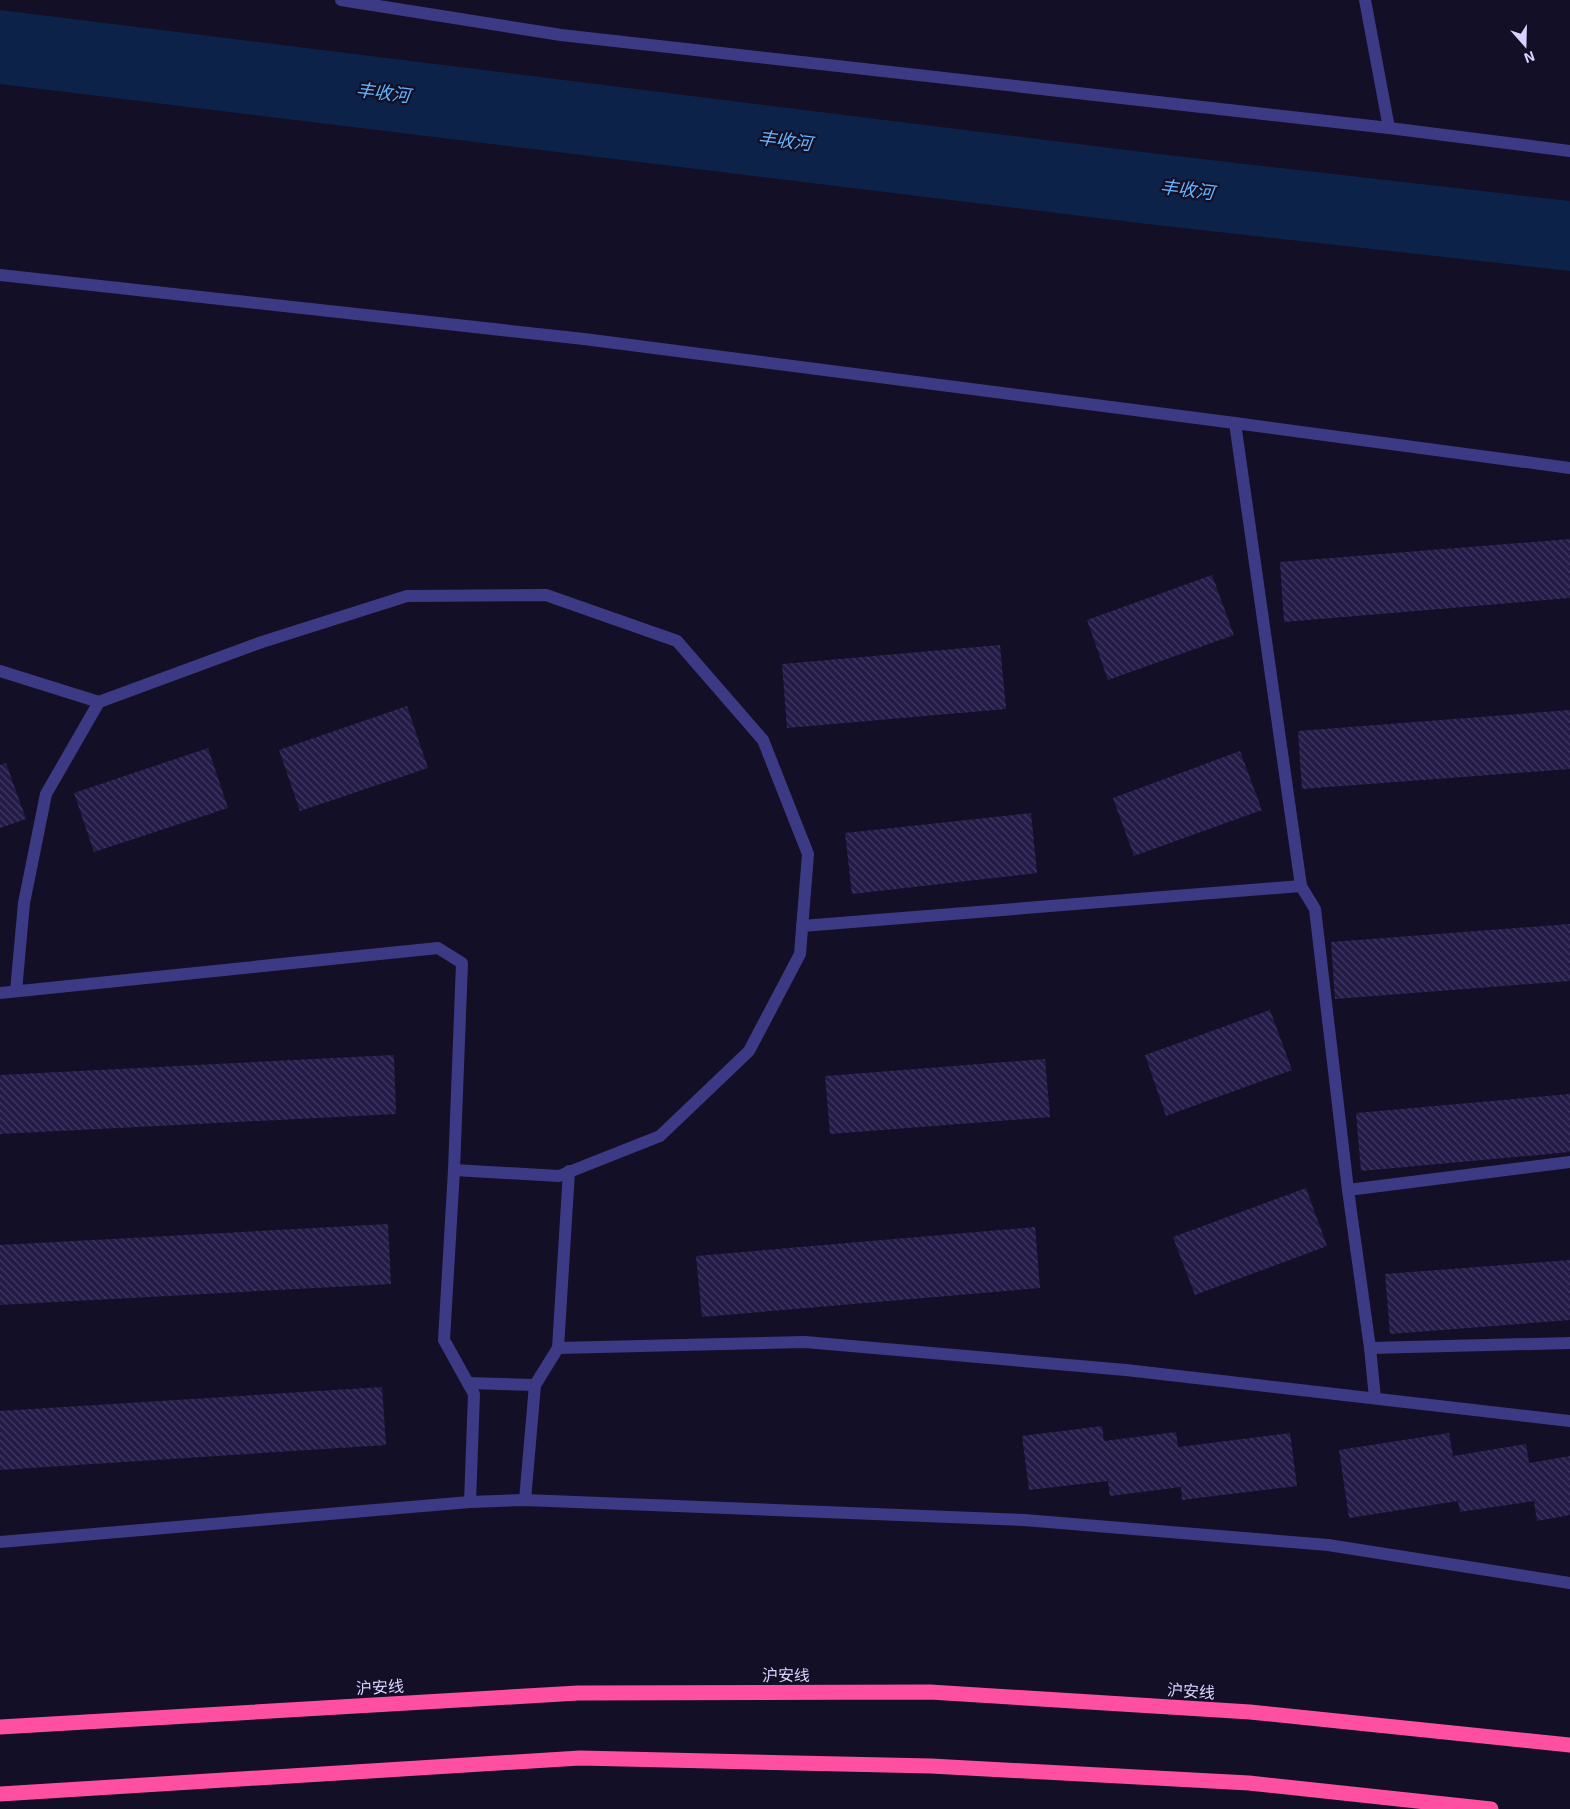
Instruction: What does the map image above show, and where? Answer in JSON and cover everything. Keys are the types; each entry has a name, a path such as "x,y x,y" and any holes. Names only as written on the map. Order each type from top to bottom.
{"highway":[{"name":"沪安线","path":"0,1727 578,1693 930,1692 1250,1712 1570,1745"},
{"path":"0,1794 580,1758 932,1766 1249,1783 1491,1809"}],"street":[{"path":"341,0 561,35 1389,128 1570,151"},
{"path":"1365,0 1389,128"},
{"path":"0,275 584,339 1570,468"},
{"path":"1235,423 1300,886 1314,909 1375,1398"},
{"path":"0,671 99,702 262,642 407,596 546,595 677,641 763,740 808,854 800,954 750,1051 660,1136 559,1176 454,1170"},
{"path":"16,991 24,903 46,794 99,702"},
{"path":"802,926 1300,886"},
{"path":"0,993 438,948 462,963 454,1170 444,1340 474,1394 470,1502"},
{"path":"1348,1190 1570,1162"},
{"path":"525,1500 535,1385 558,1348 569,1172"},
{"path":"558,1348 805,1342 1126,1370 1570,1420"},
{"path":"1370,1348 1570,1343"},
{"path":"468,1383 535,1385"},
{"path":"0,1542 470,1502 525,1500 1024,1520 1328,1546 1570,1583"}],"water":[{"name":"丰收河","path":"0,10 1159,154 1570,201 1570,271 1147,224 0,84"}],"building":[{"path":"1570,539 1570,598 1284,622 1280,562"},
{"path":"1212,575 1234,635 1108,680 1087,620"},
{"path":"1000,645 1006,709 787,728 782,664"},
{"path":"407,706 428,768 300,811 279,750"},
{"path":"1570,710 1570,769 1302,789 1298,731"},
{"path":"208,748 228,808 94,852 74,793"},
{"path":"1240,751 1262,810 1134,856 1113,798"},
{"path":"6,763 26,819 0,828 0,765"},
{"path":"1031,813 1037,873 852,894 845,833"},
{"path":"1570,924 1570,981 1335,999 1331,942"},
{"path":"1270,1010 1292,1070 1166,1116 1145,1055"},
{"path":"394,1055 396,1114 0,1134 0,1075"},
{"path":"1045,1059 1050,1117 830,1134 825,1076"},
{"path":"1570,1094 1570,1152 1361,1171 1356,1113"},
{"path":"1306,1188 1327,1246 1195,1295 1173,1237"},
{"path":"388,1224 391,1284 0,1305 0,1245"},
{"path":"1035,1227 1040,1288 702,1317 696,1256"},
{"path":"1570,1260 1570,1320 1390,1334 1385,1274"},
{"path":"382,1387 386,1445 0,1470 0,1411"},
{"path":"1102,1426 1104,1441 1176,1432 1178,1447 1290,1433 1297,1486 1182,1500 1181,1487 1110,1496 1108,1481 1029,1490 1022,1436"},
{"path":"1449,1433 1453,1456 1526,1444 1529,1463 1570,1456 1570,1515 1537,1521 1534,1501 1460,1512 1458,1501 1349,1518 1339,1450"}]}
